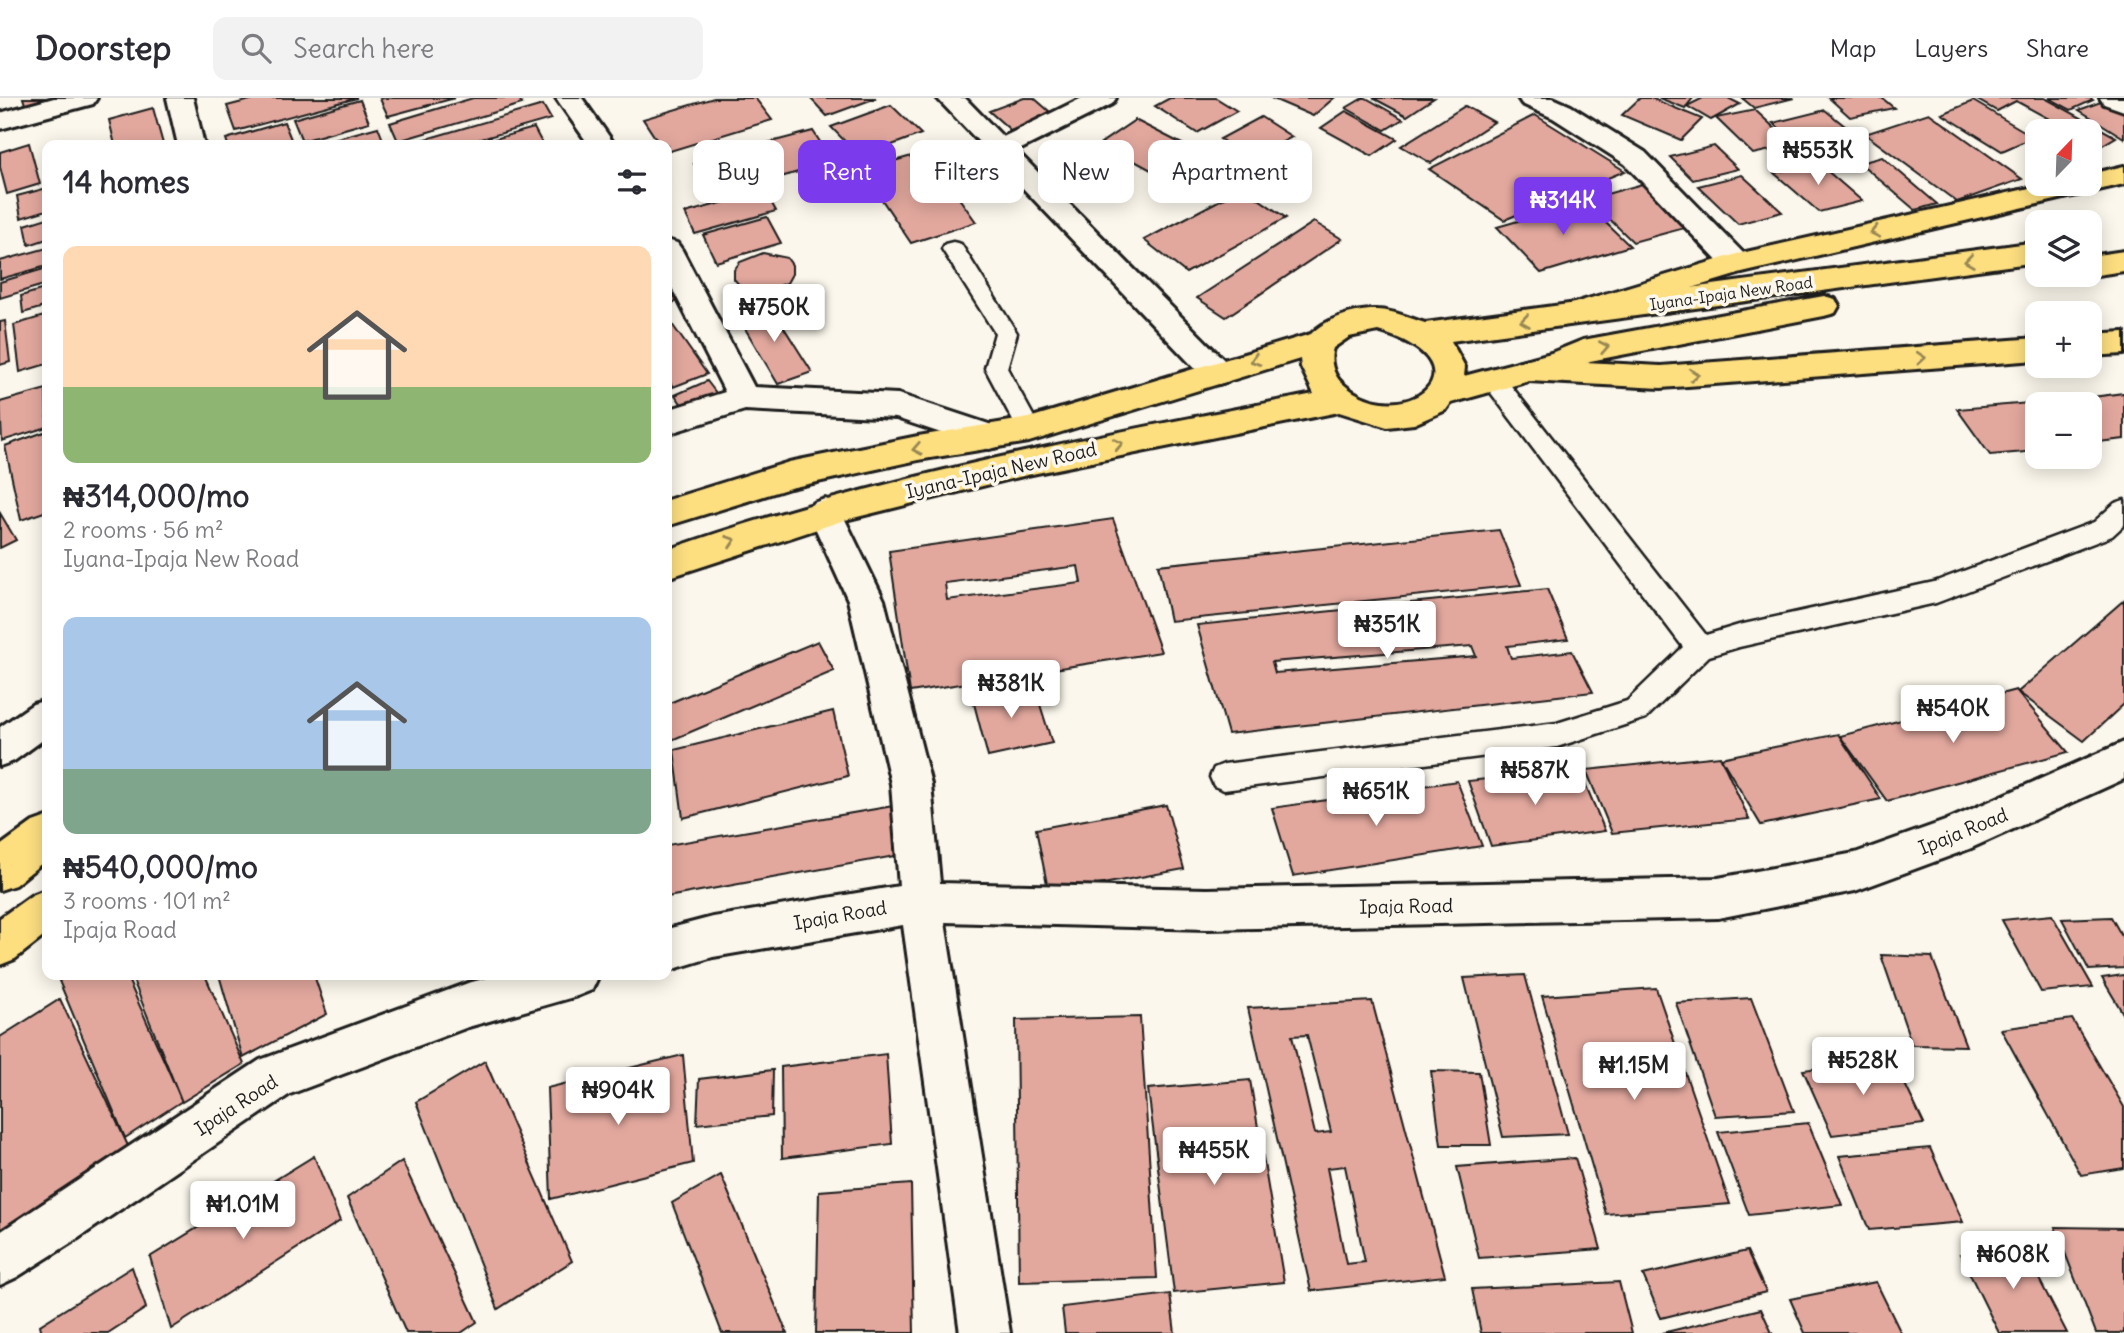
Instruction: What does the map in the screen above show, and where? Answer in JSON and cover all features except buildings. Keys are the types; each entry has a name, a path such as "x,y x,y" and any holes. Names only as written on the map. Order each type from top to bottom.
{"main road":[{"path":"2102,180 2124,175"},
{"path":"1572,314 1737,264 2031,196"},
{"path":"2102,243 2124,240"},
{"name":"Iyana-Ipaja New Road","path":"1424,334 2025,254"},
{"path":"2102,264 2124,261"},
{"name":"Iyana-Ipaja New Road","path":"1445,393 1528,370 1583,351 1707,327 2025,275"},
{"path":"1366,321 1402,324 1424,334 1444,352 1451,373 1445,393 1431,405 1411,413 1387,414 1363,410 1342,400 1326,387 1317,372 1315,356 1320,342 1334,329 1366,321"},
{"name":"Iyana-Ipaja New Road","path":"672,511 789,475 1029,430 1320,342"},
{"path":"2102,344 2124,343"},
{"path":"1528,370 1661,377 2025,350"},
{"name":"Iyana-Ipaja New Road","path":"672,562 722,543 825,512 1151,436 1255,419 1342,400"},
{"path":"0,871 42,839"},
{"path":"0,944 42,913"}],"street":[{"path":"0,121 84,98"},
{"path":"180,98 190,140"},
{"path":"569,98 598,140"},
{"path":"950,98 990,140"},
{"path":"1017,140 1103,98"},
{"path":"1531,98 1562,112 1635,158 1737,264"},
{"path":"2112,98 2124,103"},
{"path":"1024,175 1218,373"},
{"path":"672,260 744,398"},
{"path":"672,420 744,398 898,406 989,437"},
{"path":"825,512 866,600 911,784 920,902 985,1333"},
{"path":"0,749 42,720"},
{"name":"Ipaja Road","path":"672,949 713,937 920,902 1207,909 1718,898 1855,872 1955,836 2091,777 2124,759"},
{"name":"Ipaja Road","path":"0,1260 276,1076 468,1005 559,980"}],"lane":[{"path":"953,248 1006,333 996,368 1029,430"},
{"path":"1493,379 1700,648"},
{"path":"1224,777 1557,735 1636,710 1700,648 1739,636 1936,592 2103,529 2124,510"}]}
